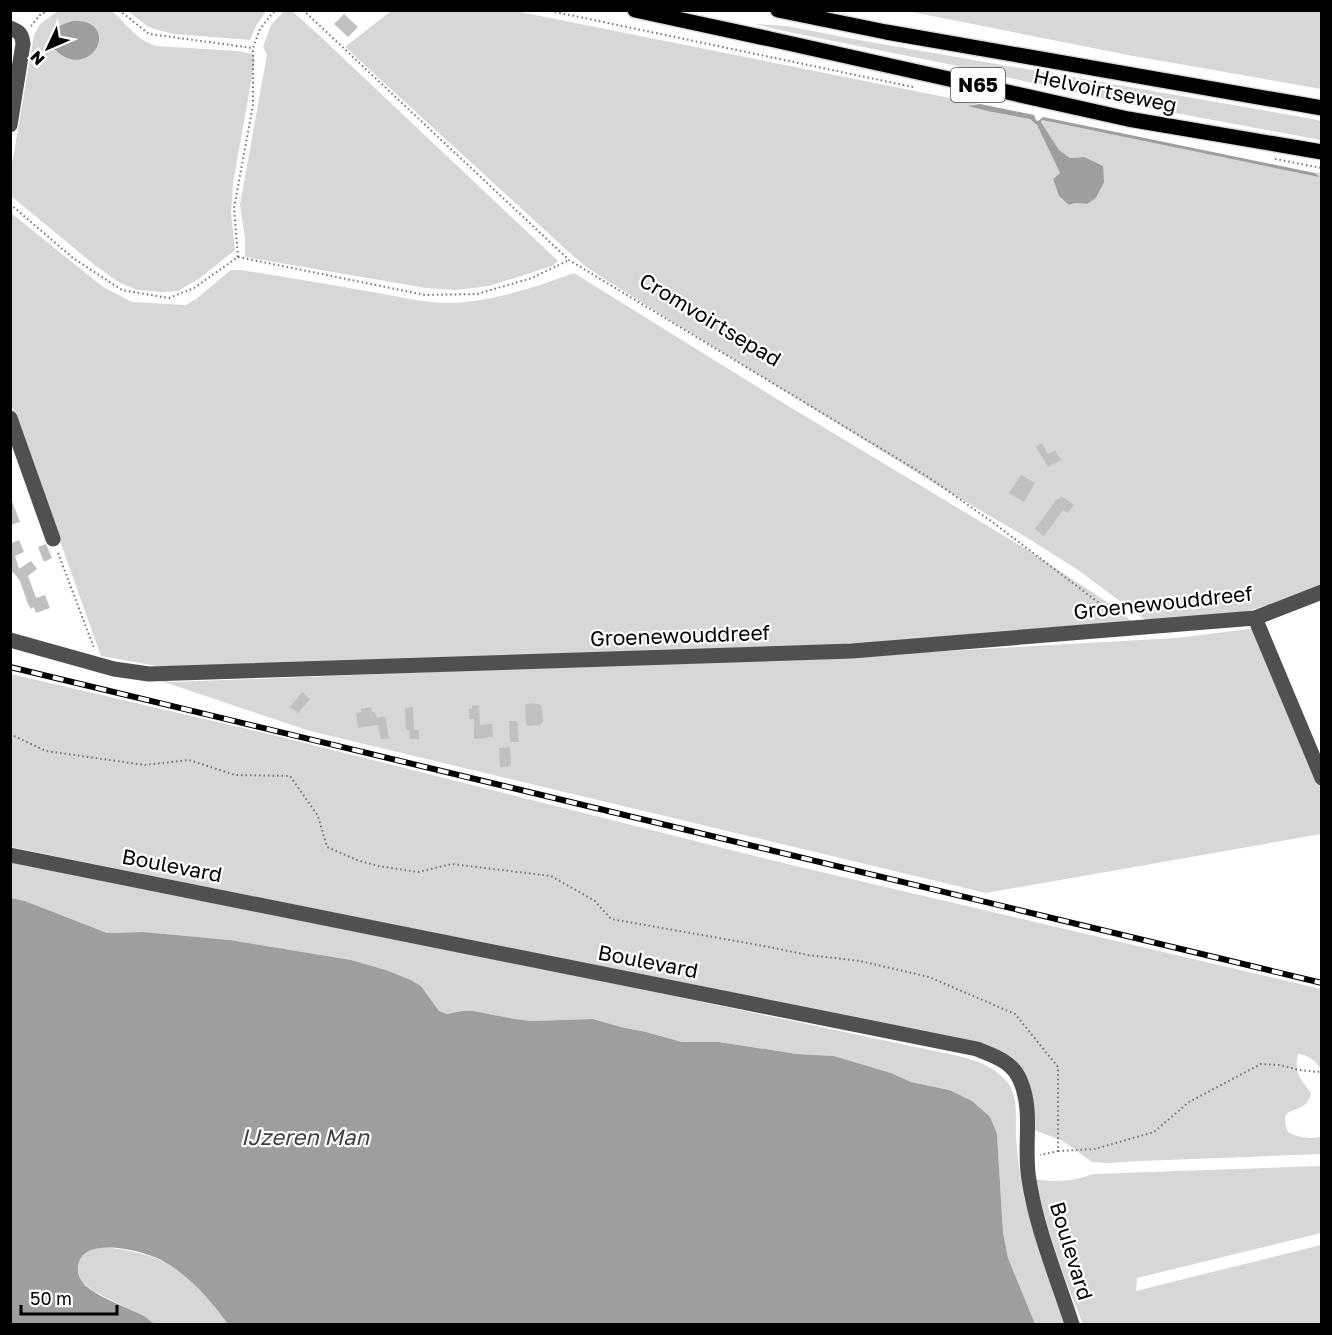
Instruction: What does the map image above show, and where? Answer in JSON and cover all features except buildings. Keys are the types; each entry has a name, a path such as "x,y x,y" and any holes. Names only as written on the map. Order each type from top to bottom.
{"main road":[{"name":"Helvoirtseweg","path":"635,10 1128,119 1322,152"},
{"name":"Helvoirtseweg","path":"778,10 886,32 1322,108"}],"street":[{"path":"10,126 19,36"},
{"path":"10,418 53,539"},
{"name":"Groenewouddreef","path":"10,640 114,669 149,674 852,651 1255,618 1322,591"},
{"path":"1255,618 1322,778"},
{"name":"Boulevard","path":"10,855 977,1049 999,1057 1015,1070 1020,1079 1027,1105 1028,1177 1034,1204 1072,1324"}],"path":[{"path":"19,36 40,15 49,10"},
{"path":"119,10 149,34 253,48"},
{"path":"238,257 234,208 253,105 253,48 260,29 276,10"},
{"name":"Cromvoirtsepad","path":"303,10 569,260 928,477 991,521 1113,613 1125,628"},
{"path":"10,204 73,258 122,290 169,298 194,288 238,257 425,295 477,294 532,278 569,260"},
{"path":"53,539 101,665"},
{"path":"10,734 46,751 145,765 189,760 235,775 290,776 318,816 327,848 378,866 418,873 452,864 551,876 594,901 611,918 808,955 860,961 929,977 1015,1014 1058,1067 1058,1151"},
{"path":"1028,1157 1058,1151 1095,1149 1154,1132 1189,1102 1261,1064 1322,1071"}],"shaded area":[{"path":"58,11 112,11 137,35 156,46 253,54 255,60 233,183 231,213 235,250 200,278 178,291 138,290 120,283 97,267 11,196 11,170 34,35 40,24"},
{"path":"128,11 266,11 250,40 175,34 157,30 147,26"},
{"path":"284,11 292,11 322,38 558,261 552,266 489,286 456,290 426,288 245,257 240,205 267,54 263,47 271,25"},
{"path":"391,11 515,11 980,104 970,105 992,112 1030,119 1037,125 1060,173 1053,179 1059,195 1069,205 1087,204 1084,157 1070,158 1059,150 1041,122 1042,120 1317,176 1315,173 1321,173 1321,586 1225,618 1156,628 1078,570 589,269 345,47"},
{"path":"907,11 1321,11 1321,89 1128,55"},
{"path":"754,24 787,26 1308,118 1321,121 1321,140 1127,104"},
{"path":"11,213 103,287 132,302 186,305 231,270 445,303 494,297 527,289 574,273 785,404 1026,549 1101,598 1138,627 934,642 218,668 157,666 101,656 11,403"},
{"path":"1258,628 1321,781 1321,834 986,893 310,731 155,679 172,682 928,652 1176,638"},
{"path":"11,674 273,735 783,863 1321,989 1321,1069 1311,1058 1298,1054 1297,1071 1311,1093 1304,1105 1286,1116 1285,1122 1288,1132 1292,1134 1304,1138 1321,1137 1321,1154 1092,1162 1063,1141 1034,1130 1030,1090 1020,1065 1000,1052 11,847"},
{"path":"10,862 588,978 951,1054 982,1064 1000,1075 1008,1083 1014,1095 1016,1136 1025,1202 1067,1324 1035,1324 1008,1258 1003,1232 997,1134 949,1090 911,1082 891,1073 834,1056 797,1054 719,1042 682,1042 593,1019 531,1021 473,1011 447,1014 439,1011 421,986 411,980 351,960 230,940 143,932 107,933 25,901 11,898"},
{"path":"1321,1166 1321,1233 1137,1278 1136,1291 1321,1245 1321,1324 1083,1324 1056,1253 1035,1179 1058,1181 1094,1174"},
{"path":"105,1247 147,1255 170,1265 198,1288 228,1324 155,1324 93,1291 81,1281 78,1270 79,1260 90,1249"}],"water":[{"path":"73,21 92,25 99,39 98,46 93,52 79,60 60,54 48,39 59,27"},
{"path":"980,104 1034,115 1038,121 1043,117 1315,173 1319,177 1042,120 1041,122 1059,150 1070,158 1084,157 1103,166 1104,182 1096,198 1087,204 1069,205 1059,196 1053,179 1060,173 1037,125 1030,119 968,106"},
{"name":"IJzeren Man","path":"11,898 25,901 107,933 143,932 230,940 351,960 411,980 421,986 439,1011 447,1014 473,1011 531,1021 593,1019 682,1042 719,1042 797,1054 834,1056 891,1073 911,1082 949,1090 972,1101 990,1117 997,1134 1003,1232 1008,1258 1035,1324 228,1324 199,1289 173,1267 144,1253 104,1248 93,1249 84,1254 78,1266 81,1280 100,1295 144,1316 155,1324 11,1324"}],"railway":[{"path":"10,667 1322,983"}]}
